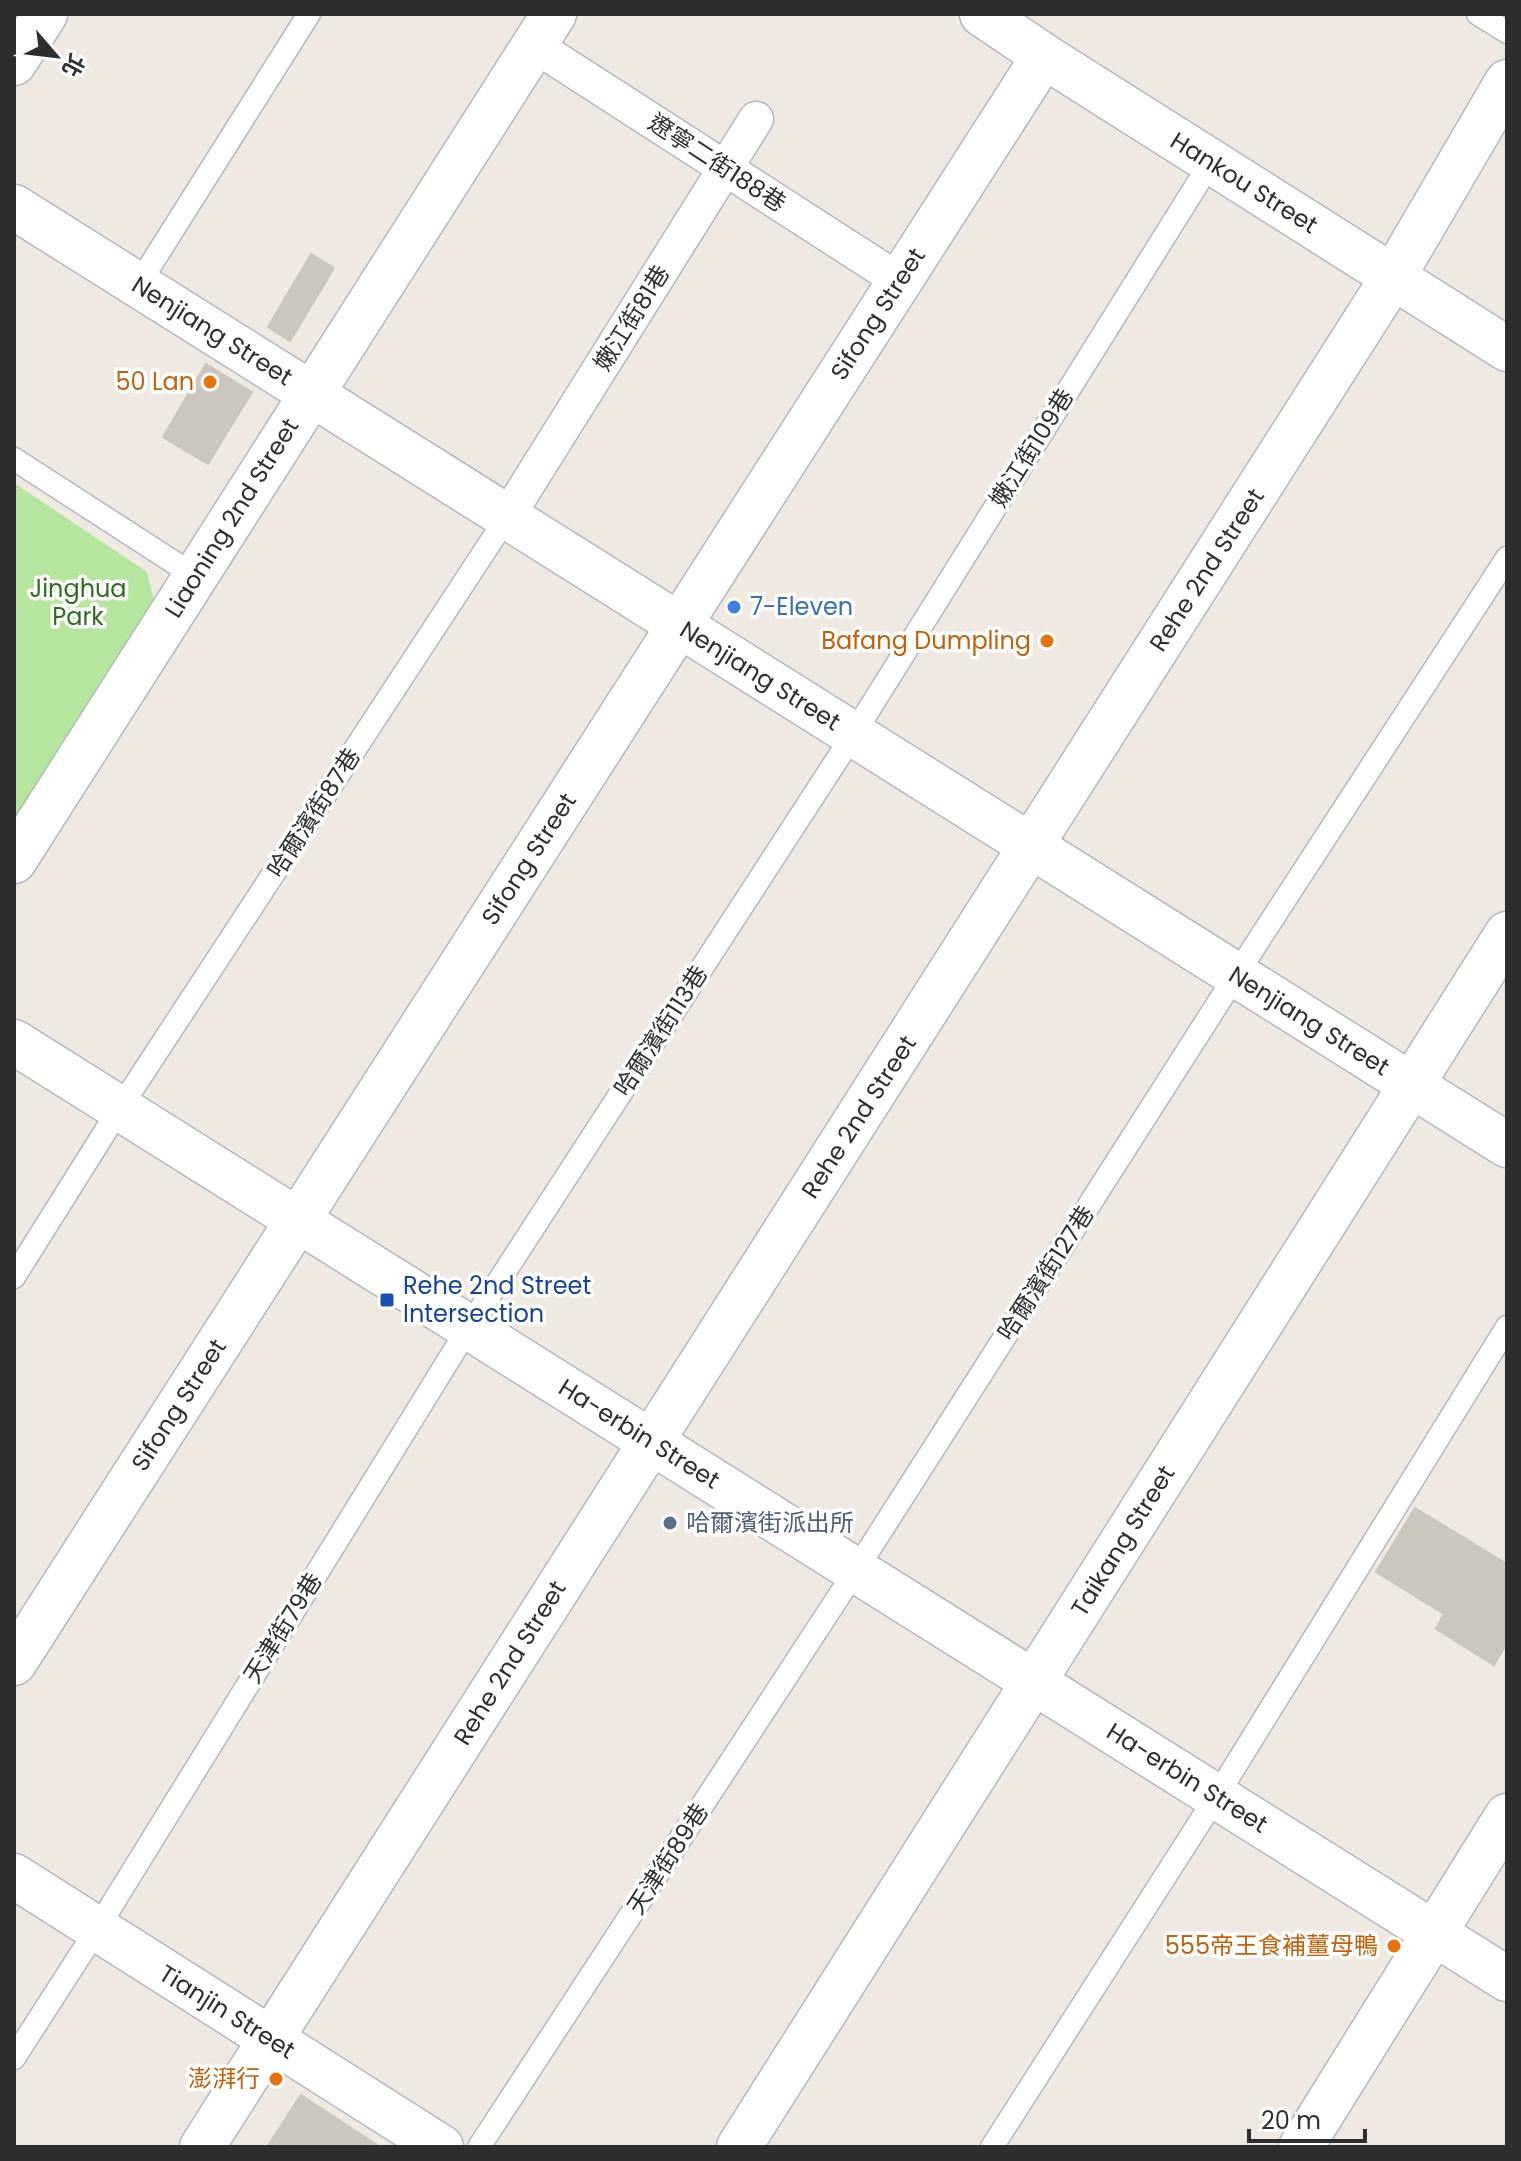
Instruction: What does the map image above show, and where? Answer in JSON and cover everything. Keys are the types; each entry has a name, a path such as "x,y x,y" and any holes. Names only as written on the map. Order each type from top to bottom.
{"street":[{"path":"14,63 45,14"},
{"name":"Hankou Street","path":"982,14 1507,349"},
{"name":"遼寧二街188巷","path":"544,29 725,168 900,281"},
{"name":"Liaoning 2nd Street","path":"14,861 544,29"},
{"name":"Sifong Street","path":"14,1663 1044,56"},
{"name":"Rehe 2nd Street","path":"202,2147 1393,277 1507,82"},
{"name":"嫩江街81巷","path":"507,517 756,119"},
{"name":"Nenjiang Street","path":"14,207 1507,1145"},
{"name":"Taikang Street","path":"739,2147 1507,934"},
{"name":"Ha-erbin Street","path":"14,1042 1507,1979"},
{"path":"1301,2147 1507,1816"},
{"name":"Tianjin Street","path":"14,1876 441,2147"}],"lane":[{"path":"138,285 309,14"},
{"path":"1478,14 1507,32"},
{"name":"嫩江街109巷","path":"853,735 1211,162"},
{"path":"14,459 195,576"},
{"name":"哈爾濱街87巷","path":"14,1277 120,1108 507,517"},
{"name":"哈爾濱街127巷","path":"856,1570 1507,558"},
{"name":"哈爾濱街113巷","path":"469,1327 853,735"},
{"name":"天津街79巷","path":"14,2058 469,1327"},
{"path":"992,2147 1216,1797 1507,1327"},
{"name":"天津街89巷","path":"479,2147 856,1570"}],"green space":[{"name":"Jinghua Park","path":"14,483 147,572 155,605 14,827"}],"building":[{"path":"311,254 334,268 290,341 268,327"},
{"path":"206,364 229,378 186,451 163,437"},
{"path":"229,378 252,392 208,464 186,451"},
{"path":"1415,1508 1507,1564 1507,1643 1494,1665 1436,1629 1444,1614 1376,1572"},
{"path":"301,2095 380,2147 267,2147"}],"place":[{"name":"50 Lan","path":"210,382"},
{"name":"7-Eleven","path":"734,607"},
{"name":"Bafang Dumpling","path":"1047,641"},
{"name":"Rehe 2nd Street Intersection","path":"387,1300"},
{"name":"哈爾濱街派出所","path":"670,1523"},
{"name":"555帝王食補薑母鴨","path":"1394,1946"},
{"name":"澎湃行","path":"276,2079"}]}
